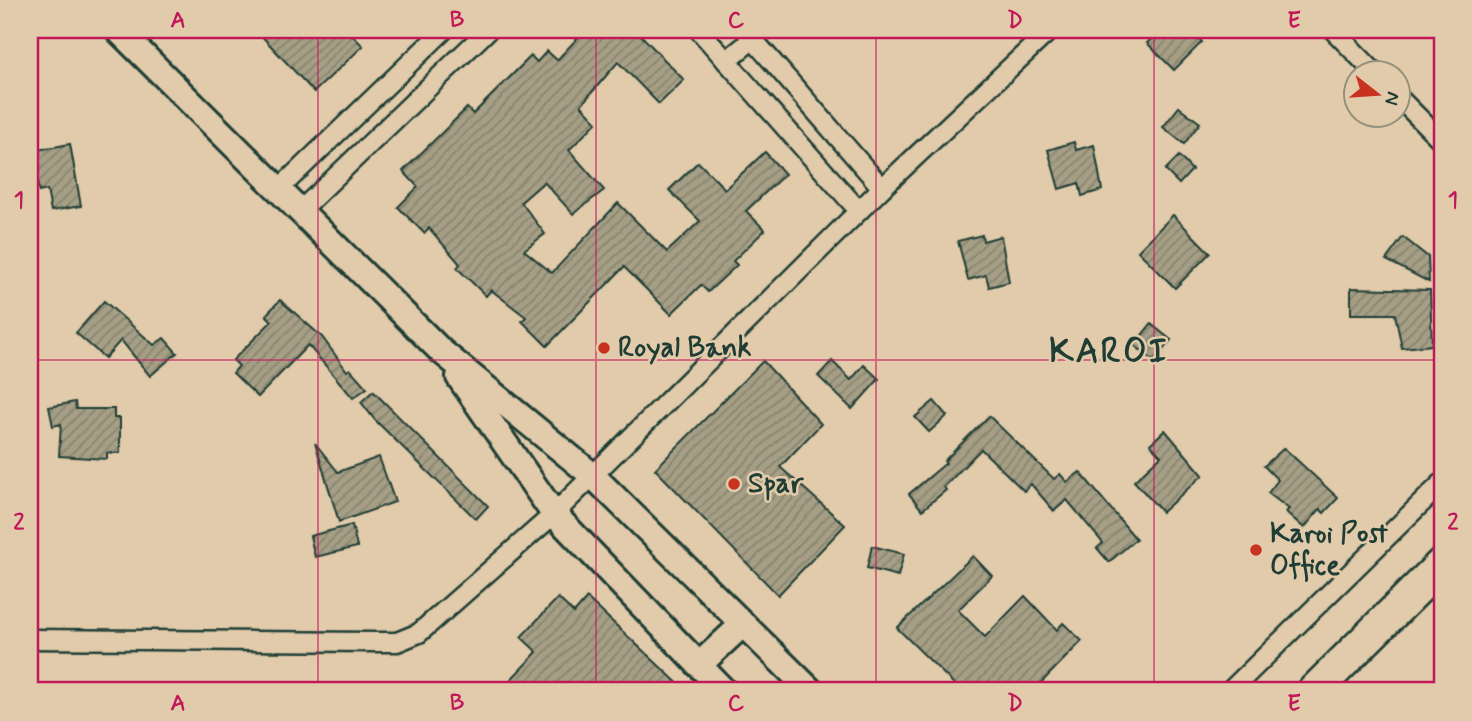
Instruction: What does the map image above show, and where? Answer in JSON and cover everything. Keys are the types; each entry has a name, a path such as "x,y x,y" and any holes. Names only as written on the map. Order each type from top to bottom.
{"highway":[{"path":"1314,691 1442,565"}],"street":[{"path":"118,30 441,351 592,475 811,691"},
{"path":"278,190 444,30"},
{"path":"300,211 488,30"},
{"path":"699,30 859,211"},
{"path":"30,639 397,642 419,633 554,514 882,188 1050,30"},
{"path":"1333,30 1362,60"},
{"path":"726,61 749,34 882,188"},
{"path":"1412,111 1442,141"},
{"path":"441,351 554,514 724,691"},
{"path":"1230,691 1442,482"},
{"path":"699,665 743,624"}],"building":[{"path":"256,30 347,30 363,46 314,92"},
{"path":"585,30 636,30 684,80 659,104 618,62 581,105 597,122 569,150 604,190 573,214 544,182 521,202 545,234 524,250 552,273 618,203 667,252 700,221 669,190 698,162 725,189 765,152 785,174 746,211 765,230 733,261 737,265 708,292 701,285 671,314 624,267 547,346 522,321 526,317 491,290 486,296 457,268 460,264 429,228 424,233 398,207 418,187 403,171 467,108 473,114 531,56 537,62 547,51 557,60"},
{"path":"1161,30 1191,30 1202,42 1174,70 1147,43"},
{"path":"1179,107 1200,123 1184,144 1163,127"},
{"path":"1074,142 1076,150 1094,145 1102,190 1082,196 1079,183 1059,189 1048,150"},
{"path":"70,144 81,206 51,211 47,190 39,192 32,151"},
{"path":"1179,156 1192,170 1179,184 1165,170"},
{"path":"1173,215 1210,253 1175,288 1138,251"},
{"path":"982,235 983,241 1001,236 1009,282 989,287 986,275 968,280 958,241"},
{"path":"1403,237 1428,257 1429,282 1386,260"},
{"path":"1351,288 1430,290 1432,345 1402,348 1395,314 1351,314"},
{"path":"280,300 322,337 347,371 350,369 367,388 353,398 308,345 258,397 233,373 239,366 233,360 272,321 266,315"},
{"path":"104,301 154,345 164,338 177,353 150,376 121,340 105,358 76,333"},
{"path":"1151,324 1171,340 1154,361 1134,345"},
{"name":"Spar","path":"763,361 821,424 780,467 845,525 778,595 655,469"},
{"path":"832,361 851,380 864,365 879,379 852,409 818,376"},
{"path":"373,391 488,506 476,519 375,420 361,402"},
{"path":"934,401 947,416 929,432 915,417"},
{"path":"75,402 76,409 114,409 114,418 120,418 120,453 107,453 107,459 59,456 61,424 53,426 49,407"},
{"path":"989,416 1054,479 1060,474 1067,482 1080,472 1136,539 1109,562 1097,548 1103,543 1067,500 1054,511 1031,484 1024,491 981,449 944,487 946,490 922,510 909,494 946,463 944,461"},
{"path":"1165,430 1203,475 1162,512 1134,481 1161,456 1150,444"},
{"path":"315,443 338,472 379,457 395,502 339,522"},
{"path":"1284,448 1338,498 1324,513 1320,509 1304,528 1286,512 1289,509 1268,493 1278,480 1264,466"},
{"path":"352,525 357,547 315,557 310,536"},
{"path":"872,546 904,554 898,576 867,568"},
{"path":"973,556 992,576 958,610 985,637 1025,596 1057,630 1063,623 1082,641 1033,691 961,691 897,628"},
{"path":"558,598 574,613 587,598 686,691 500,691 537,652 521,637"}],"place":[{"name":"Royal Bank","path":"604,348"},
{"name":"Spar","path":"734,484"},
{"name":"Karoi Post Office","path":"1256,550"}],"district":[{"name":"KAROI","path":"1109,352"}]}
